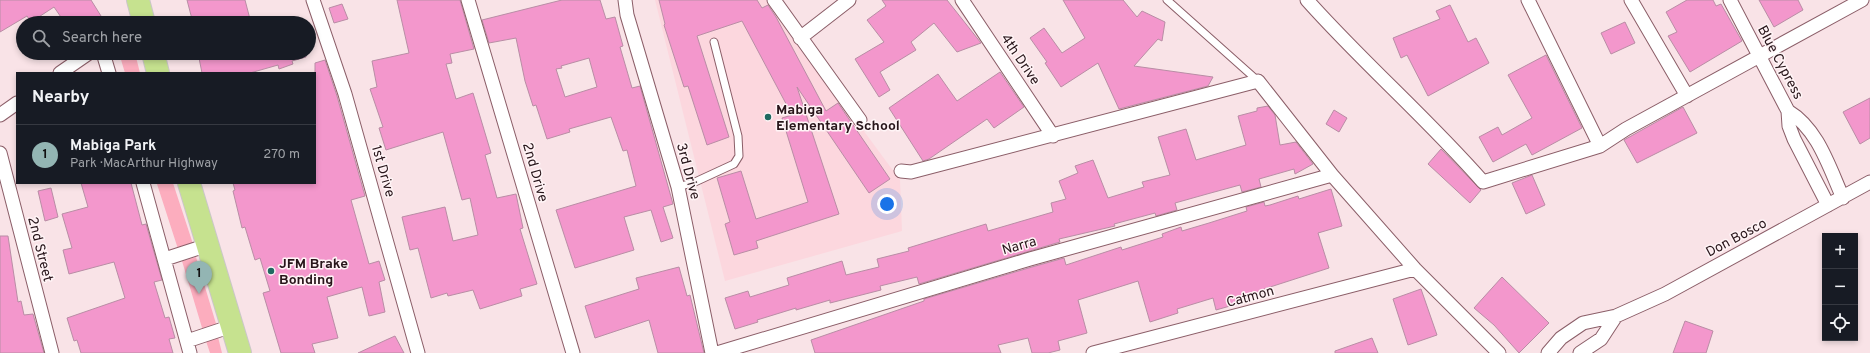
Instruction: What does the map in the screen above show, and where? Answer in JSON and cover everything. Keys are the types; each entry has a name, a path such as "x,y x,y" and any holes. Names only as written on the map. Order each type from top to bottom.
{"highway":[{"path":"155,60 158,72"},
{"path":"189,184 240,353"}],"street":[{"name":"1st Drive","path":"313,0 345,94 418,353"},
{"name":"2nd Drive","path":"468,0 573,353"},
{"name":"3rd Drive","path":"625,0 627,15 678,187 712,353"},
{"path":"774,0 860,120"},
{"path":"800,38 849,0"},
{"name":"4th Drive","path":"962,0 1053,136"},
{"path":"1307,0 1338,34 1456,151 1483,182 1600,146 1626,129 1760,56 1844,4 1862,0"},
{"path":"1528,0 1600,146"},
{"path":"1631,0 1687,96"},
{"name":"Blue Cypress","path":"1730,0 1788,111 1800,118 1811,130 1843,198"},
{"path":"61,72 79,60"},
{"path":"105,60 109,72"},
{"path":"901,171 911,172 1258,81 1332,175 1415,269 1498,351"},
{"path":"0,115 16,104"},
{"path":"1788,111 1789,126 1794,139 1828,205"},
{"name":"2nd Street","path":"0,153 52,353"},
{"name":"Narra","path":"717,353 1030,259 1332,175"},
{"name":"Don Bosco","path":"1548,353 1561,338 1584,323 1616,316 1664,294 1870,182"},
{"path":"143,184 189,347 232,326"},
{"path":"165,259 208,245"},
{"name":"Catmon","path":"1093,353 1415,269"},
{"path":"1580,353 1601,339 1616,316"},
{"path":"1483,353 1498,351"}],"lane":[{"path":"1167,0 1258,81"},
{"path":"678,187 695,182 734,164 739,156 738,136 714,42"}],"shaded area":[{"name":"Mabiga Elementary School","path":"655,0 767,0 900,180 902,231 725,281"},
{"path":"121,60 137,60 140,72 125,72"},
{"path":"157,184 173,184 193,244 178,249"},
{"path":"196,257 217,327 203,331 182,261"},
{"path":"218,337 222,353 210,353 206,341"}],"building":[{"path":"0,0 91,0 101,16 60,16 54,7 40,16 16,16 16,23 0,32"},
{"path":"187,0 245,0 249,16 191,16"},
{"path":"397,0 460,0 474,49 450,54 452,63 446,64 456,99 473,93 491,153 485,155 497,198 516,194 523,228 520,229 537,284 520,289 522,296 480,309 473,290 448,296 447,293 431,298 418,248 410,250 402,217 445,207 453,241 478,235 470,198 462,200 443,132 386,150 379,128 383,127 370,89 377,87 372,61 409,53"},
{"path":"562,0 600,0 606,19 615,17 623,46 620,47 632,88 640,86 673,204 663,207 673,238 661,242 651,210 624,217 634,250 575,268 556,210 636,186 627,150 623,151 611,117 569,129 570,132 547,139 536,105 533,106 525,81 516,38 489,43 482,20","holes":["589,58 597,87 565,97 556,69 562,68 561,66"]},
{"path":"659,0 757,0 762,8 768,5 776,17 826,111 838,103 890,179 869,193 797,87 839,214 756,241 758,248 734,255 725,224 730,222 717,178 741,171 756,219 808,202 782,118 792,115 742,21 697,36 729,137 707,145 688,86 684,87 664,25"},
{"path":"882,0 947,0 981,43 957,52 934,23 911,42 916,50 880,72 890,90 879,97 855,59 884,42 867,20 886,6"},
{"path":"1063,0 1123,0 1137,17 1142,11 1165,22 1162,41 1158,39 1134,66 1213,77 1208,86 1119,109 1098,63 1061,87 1045,63 1047,62 1030,38 1044,28 1062,53 1085,38"},
{"path":"1687,0 1713,0 1716,6 1721,4 1742,41 1690,72 1668,36 1677,32 1666,12"},
{"path":"1759,0 1798,0 1803,10 1774,27"},
{"path":"342,4 348,19 334,23 329,8"},
{"path":"1450,5 1468,42 1476,38 1489,63 1428,96 1407,55 1401,58 1393,38 1440,19 1436,11"},
{"path":"1625,22 1635,43 1611,54 1601,33"},
{"path":"1546,55 1582,128 1532,155 1526,144 1493,162 1479,137 1498,127 1502,135 1532,118 1508,75"},
{"path":"199,60 296,60 292,61 293,64 279,69 278,65 254,72 202,72"},
{"path":"325,60 337,96 365,196 351,200 369,264 379,261 385,280 379,282 385,312 369,316 362,287 327,297 338,338 312,344 315,353 281,353 263,293 270,291 260,258 255,260 245,227 242,228 233,191 235,190 233,184 316,184 315,63"},
{"path":"1000,72 1024,107 994,128 987,119 929,159 923,161 889,108 938,74 957,101"},
{"path":"1870,98 1870,138 1860,144 1843,112"},
{"path":"1268,106 1275,115 1280,145 1296,142 1313,164 1295,174 1294,169 1259,179 1261,187 1242,192 1240,185 1175,203 1177,210 1156,216 1155,213 1114,224 1115,226 1059,239 1060,242 919,284 917,277 880,286 881,290 830,303 830,300 796,310 796,308 757,320 758,322 735,329 725,298 748,291 750,297 789,285 787,278 842,261 846,275 879,267 877,259 909,251 908,248 986,224 988,231 1053,212 1051,203 1066,199 1059,181 1078,173 1075,166 1093,160 1108,198 1144,187 1142,182 1170,175 1158,137 1186,129 1196,160 1246,145 1238,116 1257,111 1257,108"},
{"path":"1683,107 1697,133 1637,163 1624,140"},
{"path":"1334,110 1347,118 1339,132 1326,124"},
{"path":"1441,149 1481,190 1470,203 1428,164"},
{"path":"1532,175 1545,205 1526,214 1512,183"},
{"path":"81,184 131,184 142,225 146,224 162,280 154,282 165,318 169,317 175,338 169,339 173,353 81,353 77,340 74,341 67,318 125,298 114,262 69,274 63,250 72,248 62,214 88,207"},
{"path":"51,188 58,217 45,221 38,191"},
{"path":"1331,189 1342,226 1318,233 1329,268 1264,289 1265,292 1236,301 1237,304 1216,310 1213,298 1177,309 1178,313 1150,322 1138,281 1078,300 1087,333 1058,341 1060,350 1048,353 1032,353 1028,338 998,345 1001,353 815,353 811,340 924,301 924,299 1032,267 1064,258 1066,265 1121,247 1122,250 1163,237 1162,234 1181,227 1182,231 1247,211 1246,207 1264,202 1265,206 1270,205 1298,196 1299,199"},
{"path":"0,236 8,236 18,302 21,301 24,315 33,314 44,353 0,353"},
{"path":"679,267 687,296 690,295 704,353 658,353 649,320 595,338 585,306 639,289 636,278"},
{"path":"1502,277 1549,323 1519,353 1494,325 1474,308"},
{"path":"1421,289 1437,335 1408,345 1393,299"},
{"path":"1685,321 1713,331 1706,353 1673,353"},
{"path":"395,336 404,353 358,353 386,340"},
{"path":"1372,338 1378,353 1335,353 1335,351"}],"place":[{"name":"Mabiga Elementary School","path":"768,117"},
{"name":"JFM Brake Bonding","path":"271,271"},
{"name":"Mabiga Park","path":"199,294"}]}
